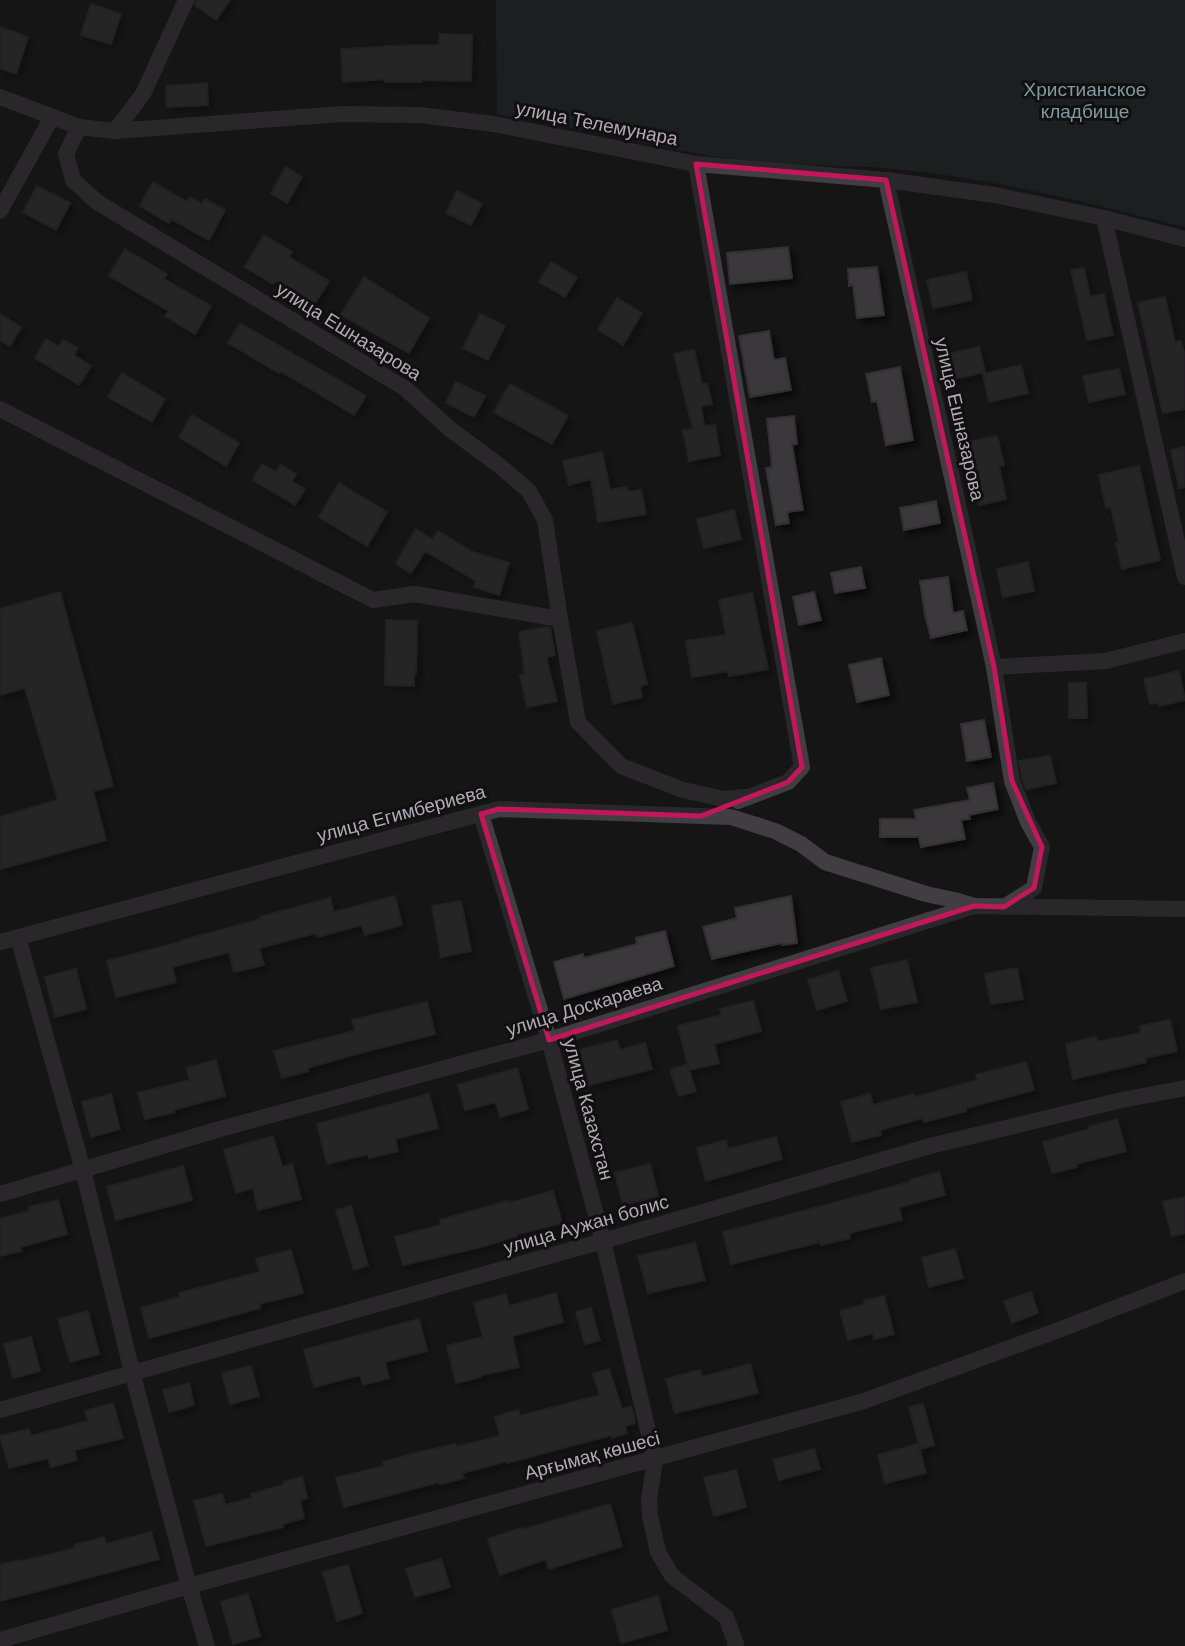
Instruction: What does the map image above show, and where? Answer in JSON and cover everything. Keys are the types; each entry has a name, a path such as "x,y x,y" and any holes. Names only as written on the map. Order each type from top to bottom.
{"street":[{"path":"115,131 144,94 186,0"},
{"name":"улица Телемунара","path":"0,97 79,127 115,131 342,114 419,115 494,124 696,164 886,180 995,195 1104,218 1185,239"},
{"path":"0,211 52,117"},
{"name":"улица Ешназарова","path":"79,127 66,154 73,180 97,202 406,390 451,430 529,491 545,520 578,722 621,766 683,790 724,799 746,797"},
{"name":"улица Ешназарова","path":"696,164 802,767 788,782 701,816"},
{"name":"улица Ешназарова","path":"886,180 994,667 1012,781 1028,822 1042,847 1034,888 1004,907"},
{"path":"1104,218 1185,577"},
{"path":"0,410 373,600 414,594 560,619"},
{"path":"994,667 1105,661 1185,640"},
{"name":"улица Егимбериева","path":"0,942 499,809 731,817 775,831 801,844 825,862 974,906"},
{"name":"улица Казахстан","path":"481,814 550,1040 603,1241 655,1460"},
{"name":"улица Доскараева","path":"0,1194 220,1129 550,1040 974,906 1185,909"},
{"path":"18,937 83,1170 132,1372 207,1646"},
{"name":"улица Аужан болис","path":"0,1410 930,1146 1122,1100 1185,1088"},
{"name":"Арғымақ көшесі","path":"0,1640 864,1401 1185,1281"},
{"path":"655,1460 649,1500 657,1552 672,1577 726,1618 735,1646"}],"highlighted area":[{"path":"696,164 886,180 994,667 1012,781 1042,847 1034,888 1004,907 974,906 549,1040 481,814 499,809 701,816 788,782 802,767"}],"green space":[{"name":"Христианское кладбище","path":"496,0 1185,0 1185,227 1041,192 968,178 895,169 741,160 497,114"}],"building":[{"path":"196,0 230,0 216,20 195,5"},
{"path":"91,4 121,14 111,44 81,35"},
{"path":"0,27 28,37 16,74 0,68"},
{"path":"440,34 472,35 471,81 385,82 385,79 343,82 341,49 439,45"},
{"path":"207,83 208,105 167,107 166,86"},
{"path":"286,167 302,177 287,203 271,193"},
{"path":"153,182 187,202 190,197 202,204 205,199 225,210 209,240 171,219 169,223 140,206"},
{"path":"37,186 70,203 56,230 23,212"},
{"path":"457,191 482,204 471,225 446,213"},
{"path":"264,235 292,252 289,257 329,281 314,305 275,281 273,284 245,267"},
{"path":"788,247 792,278 730,284 727,253"},
{"path":"125,249 167,274 164,279 211,306 195,334 165,316 169,311 109,276"},
{"path":"551,262 577,277 565,297 539,282"},
{"path":"877,267 884,315 857,318 848,269"},
{"path":"1084,268 1090,297 1104,294 1113,335 1087,340 1071,270"},
{"path":"966,272 972,300 933,308 927,280"},
{"path":"364,277 429,318 409,353 341,315"},
{"path":"1165,297 1175,342 1181,341 1185,357 1185,409 1163,413 1138,303"},
{"path":"617,298 642,313 623,345 598,330"},
{"path":"0,314 21,327 10,346 0,340"},
{"path":"480,314 505,326 488,360 463,348"},
{"path":"240,323 366,396 354,415 228,343"},
{"path":"769,331 774,360 785,358 791,390 750,397 739,336"},
{"path":"46,339 59,347 63,340 78,348 74,355 91,366 79,385 35,358"},
{"path":"979,347 985,372 949,380 944,355"},
{"path":"694,350 702,384 707,383 712,404 701,406 704,426 715,425 720,455 689,461 683,430 693,429 674,354"},
{"path":"1021,365 1028,393 989,402 983,374"},
{"path":"900,367 913,440 886,445 877,401 872,402 866,374"},
{"path":"1119,369 1125,394 1089,402 1083,376"},
{"path":"122,373 165,399 152,422 108,397"},
{"path":"456,382 485,396 474,417 446,403"},
{"path":"510,384 568,416 552,444 494,412"},
{"path":"192,415 239,443 226,466 179,437"},
{"path":"794,416 797,444 792,445 803,510 787,512 789,523 776,525 766,468 772,467 767,419"},
{"path":"997,436 1004,465 999,466 1006,499 979,505 964,443"},
{"path":"1185,447 1185,487 1179,488 1171,450"},
{"path":"602,452 610,490 627,487 628,492 641,490 646,514 598,522 591,479 569,485 563,461"},
{"path":"262,464 276,472 281,465 296,474 292,481 305,489 295,505 253,480"},
{"path":"1139,466 1160,560 1122,569 1111,507 1106,508 1099,475"},
{"path":"339,483 387,512 367,546 319,517"},
{"path":"936,501 940,523 904,530 900,508"},
{"path":"734,510 741,539 704,548 697,519"},
{"path":"416,529 433,540 438,531 473,552 509,563 499,595 474,587 476,581 425,551 411,573 396,564"},
{"path":"1028,562 1034,591 1003,597 997,569"},
{"path":"861,567 865,588 835,593 831,573"},
{"path":"948,577 953,613 963,611 967,630 931,638 920,581"},
{"path":"60,592 113,786 93,791 106,840 0,869 0,817 58,800 25,688 0,695 0,609"},
{"path":"814,592 821,620 799,625 793,597"},
{"path":"752,593 768,669 729,676 728,671 692,677 686,641 726,635 719,600"},
{"path":"386,620 417,621 414,686 385,685"},
{"path":"632,623 647,684 640,686 642,697 613,704 597,631"},
{"path":"550,628 555,655 546,657 557,701 527,707 520,675 525,674 519,632"},
{"path":"881,658 889,695 857,702 849,665"},
{"path":"1179,671 1185,700 1159,706 1158,703 1150,704 1144,679"},
{"path":"1069,683 1086,683 1087,718 1069,718"},
{"path":"984,720 991,757 967,761 961,724"},
{"path":"1050,756 1056,783 1026,789 1019,761"},
{"path":"993,783 998,809 969,815 970,819 961,820 965,839 921,847 919,837 880,837 880,819 916,819 914,810 970,800 967,788"},
{"path":"395,896 402,925 365,935 362,925 317,937 316,933 259,948 264,965 234,972 229,952 172,967 176,982 116,997 107,961 330,898 334,912"},
{"path":"791,896 797,943 782,943 712,959 703,927 737,918 735,908"},
{"path":"461,901 471,951 441,957 432,906"},
{"path":"665,931 674,966 564,999 554,962 583,954 584,958 637,944 636,938"},
{"path":"907,960 917,1002 881,1009 871,968"},
{"path":"1017,968 1023,999 991,1004 985,974"},
{"path":"76,969 86,1009 55,1017 45,977"},
{"path":"838,971 847,1001 817,1010 808,980"},
{"path":"753,1001 761,1031 714,1044 719,1063 689,1070 678,1026 722,1015 720,1009"},
{"path":"427,1002 435,1034 352,1055 282,1078 274,1051 355,1031 352,1020"},
{"path":"1170,1020 1177,1051 1145,1058 1146,1062 1073,1079 1066,1044 1096,1037 1097,1042 1141,1033 1140,1026"},
{"path":"617,1040 620,1050 645,1043 652,1069 589,1085 580,1050"},
{"path":"216,1060 225,1096 145,1119 138,1093 190,1080 187,1068"},
{"path":"1026,1062 1034,1090 924,1122 923,1118 880,1130 881,1135 852,1142 841,1102 870,1094 873,1105 914,1094 915,1097 978,1080 976,1075"},
{"path":"687,1064 696,1091 679,1096 670,1070"},
{"path":"517,1068 528,1109 500,1117 496,1102 465,1110 458,1085"},
{"path":"111,1094 120,1129 91,1137 82,1102"},
{"path":"429,1094 438,1128 395,1139 398,1151 369,1158 368,1154 327,1164 317,1124"},
{"path":"1117,1119 1126,1151 1052,1173 1043,1142"},
{"path":"273,1136 282,1167 292,1164 301,1199 258,1210 253,1188 236,1193 224,1150"},
{"path":"776,1137 782,1159 706,1181 697,1148 726,1140 728,1149"},
{"path":"650,1164 658,1196 623,1205 615,1173"},
{"path":"183,1166 192,1200 116,1220 107,1187"},
{"path":"939,1172 945,1195 899,1207 902,1220 849,1233 850,1238 821,1245 820,1242 731,1264 723,1232"},
{"path":"553,1191 562,1223 517,1234 481,1247 403,1265 395,1237 441,1225 440,1220"},
{"path":"1185,1197 1185,1233 1172,1236 1163,1202"},
{"path":"58,1200 67,1234 20,1247 21,1251 0,1256 0,1219 30,1211 29,1207"},
{"path":"351,1206 368,1265 354,1270 336,1210"},
{"path":"695,1243 705,1280 648,1293 638,1256"},
{"path":"955,1249 963,1278 929,1287 922,1258"},
{"path":"291,1250 303,1293 259,1304 260,1308 149,1338 141,1308 180,1297 179,1293 260,1272 256,1259"},
{"path":"1031,1292 1038,1313 1012,1323 1004,1301"},
{"path":"556,1293 563,1322 512,1336 519,1367 456,1383 447,1346 483,1337 474,1303 506,1294 509,1306"},
{"path":"884,1296 894,1334 874,1339 873,1333 848,1340 840,1311"},
{"path":"591,1308 600,1340 585,1344 576,1312"},
{"path":"88,1311 99,1354 70,1362 58,1319"},
{"path":"419,1319 427,1351 385,1362 389,1378 363,1385 360,1375 314,1387 304,1350"},
{"path":"31,1337 40,1371 13,1378 4,1344"},
{"path":"750,1364 758,1393 675,1413 666,1379 700,1370 702,1377"},
{"path":"251,1366 259,1396 230,1404 222,1373"},
{"path":"609,1369 622,1409 631,1407 633,1412 635,1423 625,1426 627,1433 507,1461 462,1473 464,1478 344,1507 336,1478 384,1466 383,1462 412,1454 500,1436 495,1417 518,1410 520,1416 600,1395 593,1374"},
{"path":"189,1383 194,1405 169,1412 163,1390"},
{"path":"113,1403 123,1438 74,1450 77,1460 51,1467 48,1458 9,1468 0,1436 29,1429 31,1436 88,1421 85,1411"},
{"path":"923,1404 934,1445 920,1449 909,1407"},
{"path":"918,1444 926,1473 885,1483 878,1455"},
{"path":"814,1449 820,1469 779,1480 773,1460"},
{"path":"736,1470 746,1507 714,1516 704,1478"},
{"path":"302,1477 307,1498 300,1500 304,1518 282,1524 283,1527 206,1546 194,1501 222,1494 225,1505 252,1498 251,1494"},
{"path":"610,1504 622,1546 549,1569 546,1559 500,1575 488,1539"},
{"path":"151,1532 159,1559 0,1601 0,1565 76,1548 75,1545 104,1537 106,1544"},
{"path":"441,1559 450,1587 415,1597 406,1569"},
{"path":"348,1565 362,1613 337,1621 323,1572"},
{"path":"248,1594 260,1636 233,1644 221,1602"},
{"path":"658,1596 667,1630 621,1643 612,1610"}]}
